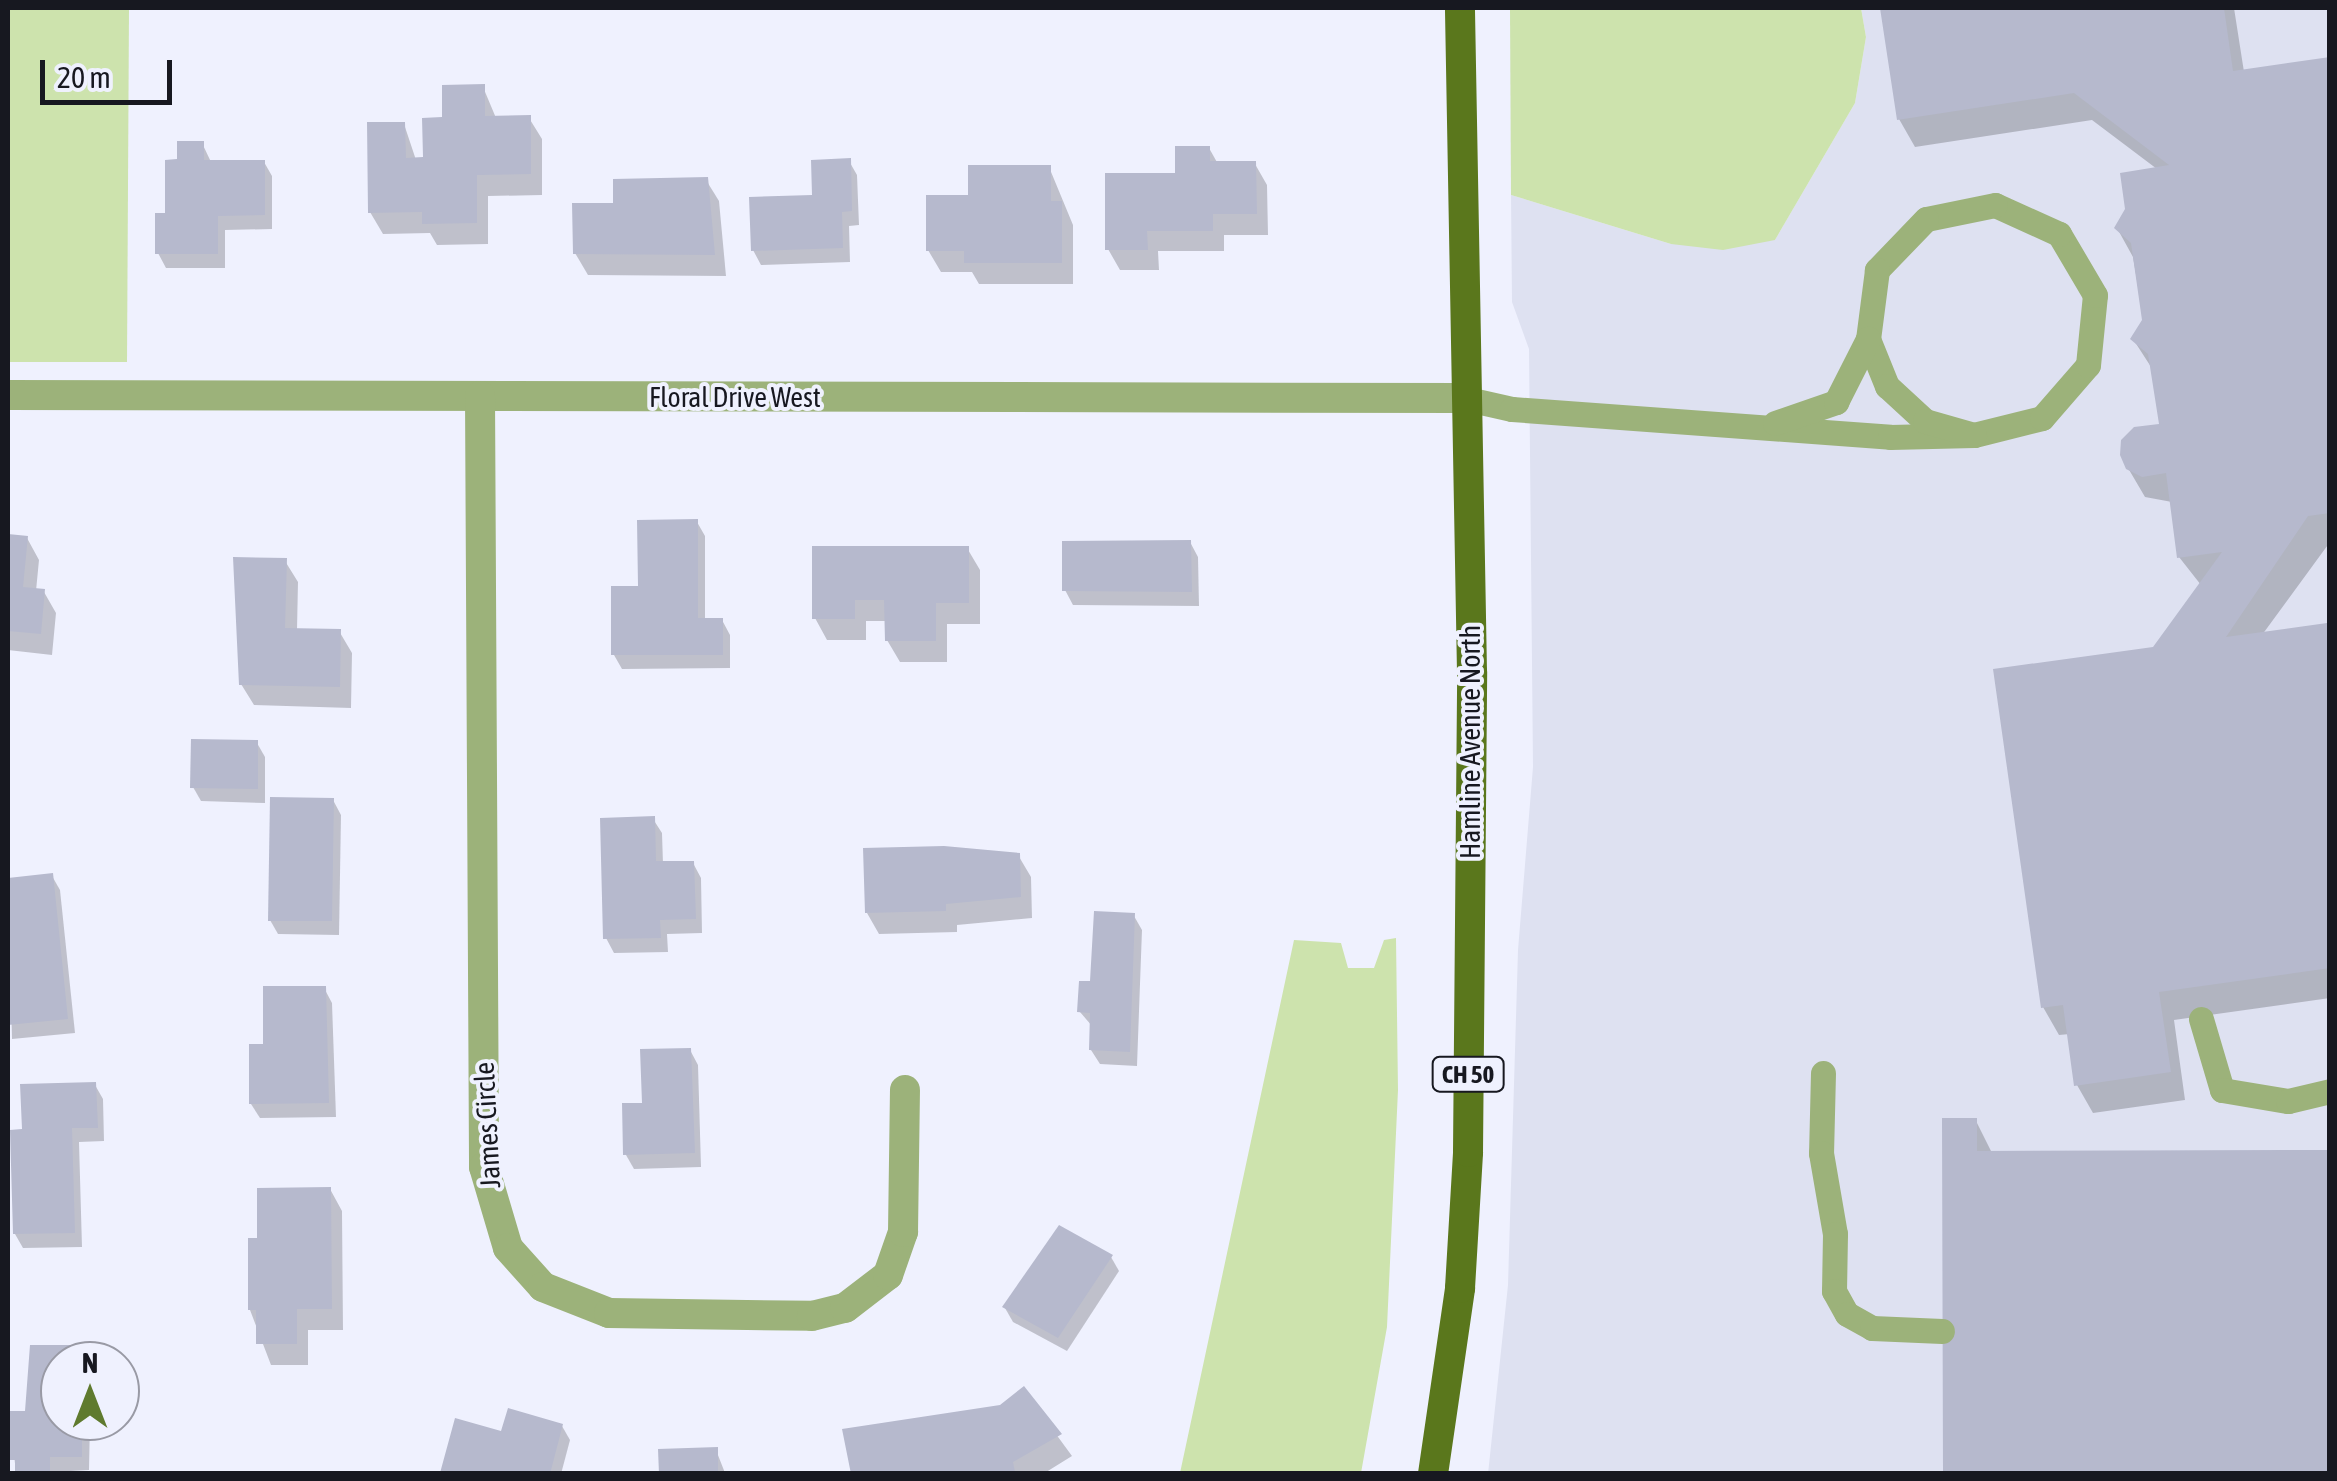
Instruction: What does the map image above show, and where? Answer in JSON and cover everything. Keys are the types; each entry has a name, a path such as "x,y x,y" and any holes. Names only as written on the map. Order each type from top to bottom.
{"main road":[{"name":"Hamline Avenue North","path":"1433,1474 1460,1288 1468,1152 1472,672 1463,398 1460,8"}],"street":[{"name":"Floral Drive West","path":"8,395 1463,398"},
{"name":"James Circle","path":"480,396 484,1167 508,1248 543,1287 608,1313 812,1316 845,1308 888,1274 904,1232 906,1090"}],"lane":[{"path":"1463,398 1512,409 1763,426 1974,435 2042,418 2088,365 2094,295 2059,234 1994,205 1926,219 1878,270 1868,340 1836,402 1763,426"},
{"path":"1868,340 1887,386 1912,409 1925,420 1974,435"},
{"path":"2201,1020 2222,1090 2288,1100 2330,1090"},
{"path":"1822,1073 1821,1153 1835,1234 1834,1291 1848,1314 1872,1328 1942,1331"}],"shaded area":[{"path":"1861,8 2329,8 2329,1473 1488,1474 1508,1285 1518,950 1533,767 1529,349 1512,302 1511,195 1671,244 1775,240 1855,103 1866,37"}],"green space":[{"path":"8,8 129,8 127,362 8,362"},
{"path":"1510,8 1861,8 1866,37 1855,103 1775,240 1723,250 1671,244 1511,195"},
{"path":"1396,938 1398,1090 1387,1327 1361,1473 1180,1473 1294,940 1341,943 1348,968 1374,968 1384,940"}],"building":[{"path":"1880,8 2224,8 2233,71 2330,57 2330,513 2308,516 2226,637 2327,623 2330,968 2159,992 2171,1072 2074,1086 2063,1005 2041,1008 1993,669 2153,647 2222,552 2177,558 2166,473 2142,477 2126,469 2120,455 2121,440 2134,427 2159,424 2148,354 2130,339 2142,320 2131,243 2114,228 2125,209 2120,173 2169,165 2074,93 1897,120"},
{"path":"485,84 485,116 531,115 531,174 477,175 477,223 422,224 422,212 368,213 367,122 405,122 406,158 423,157 422,118 442,117 442,85"},
{"path":"177,141 204,141 204,160 265,160 265,215 218,216 218,254 155,254 155,213 165,213 165,160 177,159"},
{"path":"1175,146 1210,146 1210,161 1256,161 1257,214 1213,214 1213,231 1147,231 1148,250 1105,250 1105,173 1175,173"},
{"path":"851,158 852,211 842,212 843,248 751,251 749,197 812,195 811,160"},
{"path":"968,165 1051,165 1051,201 1062,201 1062,263 964,263 964,251 926,251 926,195 968,195"},
{"path":"708,177 715,255 573,254 572,203 613,203 613,179"},
{"path":"698,519 698,618 723,618 723,655 611,655 611,586 638,586 637,520"},
{"path":"8,534 28,536 23,587 45,589 41,634 8,631"},
{"path":"1191,540 1192,592 1062,591 1062,541"},
{"path":"812,546 969,546 969,603 936,603 936,641 885,641 884,600 855,600 855,619 812,619"},
{"path":"233,557 287,558 285,628 341,629 340,687 239,685"},
{"path":"191,739 258,740 258,789 190,788"},
{"path":"270,797 334,798 332,921 268,921"},
{"path":"655,816 656,861 694,861 696,919 660,920 661,938 603,939 600,818"},
{"path":"944,846 1020,853 1021,897 946,904 946,911 865,913 863,848"},
{"path":"53,873 68,1019 8,1025 8,878"},
{"path":"1094,911 1135,913 1130,1052 1089,1050 1090,1013 1077,1012 1079,981 1090,981"},
{"path":"263,986 326,986 329,1103 249,1104 249,1044 263,1044"},
{"path":"691,1048 695,1153 623,1155 622,1103 642,1103 640,1049"},
{"path":"96,1082 98,1128 72,1128 75,1233 13,1234 10,1130 22,1129 20,1084"},
{"path":"1942,1118 1977,1118 1977,1151 2330,1150 2330,1474 1943,1474"},
{"path":"331,1187 332,1309 297,1309 297,1344 256,1344 256,1310 248,1310 248,1238 257,1238 257,1188"},
{"path":"1059,1225 1113,1255 1058,1338 1002,1307"},
{"path":"30,1345 40,1345 40,1441 82,1441 82,1457 50,1457 50,1474 15,1474 15,1460 8,1460 8,1411 25,1411"},
{"path":"1024,1386 1062,1434 1013,1462 1015,1472 851,1474 842,1429 1000,1405"},
{"path":"508,1408 563,1424 550,1474 440,1473 455,1418 501,1431"},
{"path":"718,1447 718,1474 659,1474 658,1449"}]}
